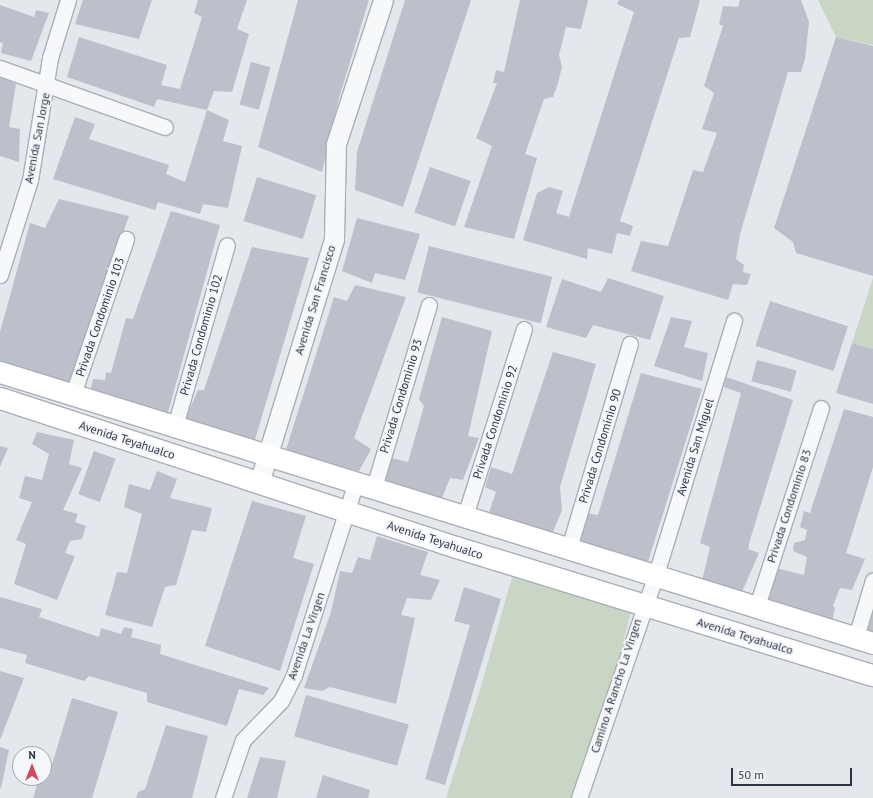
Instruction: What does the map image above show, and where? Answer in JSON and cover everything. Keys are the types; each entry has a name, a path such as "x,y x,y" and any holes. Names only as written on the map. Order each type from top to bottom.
{"main road":[{"path":"0,372 656,574 864,640"},
{"name":"Avenida Teyahualco","path":"0,398 346,512 873,675"}],"street":[{"name":"Avenida San Jorge","path":"0,275 30,180 48,85 50,58 68,0"},
{"name":"Avenida San Francisco","path":"259,483 334,239 336,144 383,0"},
{"path":"0,68 165,127"},
{"name":"Privada Condominio 103","path":"73,394 126,239"},
{"name":"Privada Condominio 102","path":"175,426 227,244"},
{"name":"Privada Condominio 93","path":"365,484 429,305"},
{"name":"Avenida San Miguel","path":"656,574 734,321"},
{"name":"Privada Condominio 92","path":"465,516 524,329"},
{"name":"Privada Condominio 90","path":"569,548 630,344"},
{"name":"Privada Condominio 83","path":"757,606 821,408"},
{"name":"Avenida La Virgen","path":"223,798 242,740 282,701 294,675 346,512 365,484"},
{"name":"Camino A Rancho La Virgen","path":"579,798 643,604 656,574"},
{"path":"864,640 873,580"}],"green space":[{"path":"818,0 873,0 873,45 836,37"},
{"path":"873,278 873,349 852,343"},
{"path":"512,577 631,611 610,697 576,798 446,798 482,683"}],"building":[{"path":"83,0 152,0 139,39 75,24"},
{"path":"198,0 247,0 237,29 249,34 232,92 214,91 207,110 157,99 154,107 67,77 79,37 167,65 161,85 180,89 202,17 194,13"},
{"path":"298,0 369,0 339,98 322,172 258,147"},
{"path":"405,0 471,0 403,207 355,190 357,152"},
{"path":"520,0 588,0 581,29 566,27 559,55 562,67 558,83 553,97 544,99 525,154 537,158 514,239 464,227 492,146 476,138 497,83 493,83 496,70 504,72"},
{"path":"619,0 700,0 690,37 679,38 620,221 633,226 630,236 617,233 612,254 588,248 587,259 523,240 537,193 549,187 563,191 556,213 569,217 634,12 617,4"},
{"path":"740,0 801,0 809,22 805,59 801,72 788,72 740,234 736,259 744,265 743,272 751,274 747,285 733,284 728,300 631,271 641,241 668,246 693,170 703,172 717,133 702,129 714,93 704,86 723,26 719,24 723,6 738,7"},
{"path":"0,5 34,17 36,10 49,13 31,61 1,53 3,43 0,42"},
{"path":"836,37 873,46 873,276 796,253 793,242 774,228"},
{"path":"251,62 270,67 259,110 240,105"},
{"path":"0,77 16,84 9,127 20,129 19,162 0,156"},
{"path":"207,110 229,120 223,141 242,146 228,208 203,204 200,214 158,202 155,210 53,179 75,117 95,124 89,139 169,165 166,174 185,182"},
{"path":"430,167 471,181 455,226 414,212"},
{"path":"257,177 316,195 303,239 244,221"},
{"path":"59,199 129,216 69,385 0,362 0,332 30,223 45,228"},
{"path":"171,211 220,225 167,416 90,393 93,379 105,380 106,372 111,373 126,318 133,319"},
{"path":"357,218 420,234 405,280 375,273 372,283 342,271"},
{"path":"429,246 552,277 541,323 417,293"},
{"path":"252,247 309,258 254,443 184,422 198,390 204,390"},
{"path":"608,278 664,296 650,340 593,325 586,338 546,327 562,279 601,292"},
{"path":"355,285 406,297 354,438 371,449 359,471 285,453 334,297 347,301"},
{"path":"770,301 848,326 833,371 755,346"},
{"path":"442,317 492,331 468,436 479,438 463,480 450,478 442,498 380,481 387,457 408,462 424,406 419,399"},
{"path":"671,317 692,321 684,347 708,353 702,381 654,366"},
{"path":"852,343 873,349 873,404 836,393"},
{"path":"553,352 596,364 560,487 562,510 553,532 489,512 496,492 485,487 491,467 512,474"},
{"path":"757,360 797,371 791,392 751,381"},
{"path":"641,373 702,389 647,565 576,541 586,513 598,515"},
{"path":"726,377 793,400 748,549 759,553 742,592 702,581 710,547 700,543 741,393 724,387"},
{"path":"844,409 873,417 873,467 846,553 865,559 852,590 840,588 833,606 835,608 832,622 765,601 776,568 804,575 807,557 793,551 794,543 805,540 807,530 800,527 804,511 810,513"},
{"path":"37,432 74,440 69,464 82,468 63,510 78,514 75,522 86,526 82,539 70,541 65,553 75,556 57,600 14,584 26,544 16,540 32,502 19,498 25,476 42,480 49,454 32,444"},
{"path":"0,446 8,448 0,467"},
{"path":"94,451 116,459 100,502 78,494"},
{"path":"157,471 177,479 170,498 212,508 206,532 192,530 176,585 165,587 152,627 105,615 117,572 127,573 142,514 124,507 129,484 150,490"},
{"path":"252,501 306,516 293,558 314,564 280,671 205,646"},
{"path":"377,536 428,552 420,575 440,580 431,600 407,598 401,615 415,618 396,704 330,687 322,691 304,688 331,612 340,571 352,573 358,557 370,560"},
{"path":"464,587 501,599 445,785 425,779 470,625 454,621"},
{"path":"0,597 42,609 39,617 99,637 101,628 121,634 124,627 133,629 131,637 161,645 160,654 269,688 263,695 239,689 227,726 147,702 147,693 89,676 84,681 25,663 27,655 0,648"},
{"path":"873,606 873,634 863,631"},
{"path":"0,671 24,678 0,740"},
{"path":"306,695 409,724 397,766 294,736"},
{"path":"72,698 118,712 92,798 33,798 37,786 52,786 52,765"},
{"path":"166,725 208,736 192,798 136,798 138,792 145,789"},
{"path":"0,747 9,750 1,788 0,788"},
{"path":"260,757 286,761 277,798 247,798"},
{"path":"323,775 370,790 368,798 316,798"}]}
